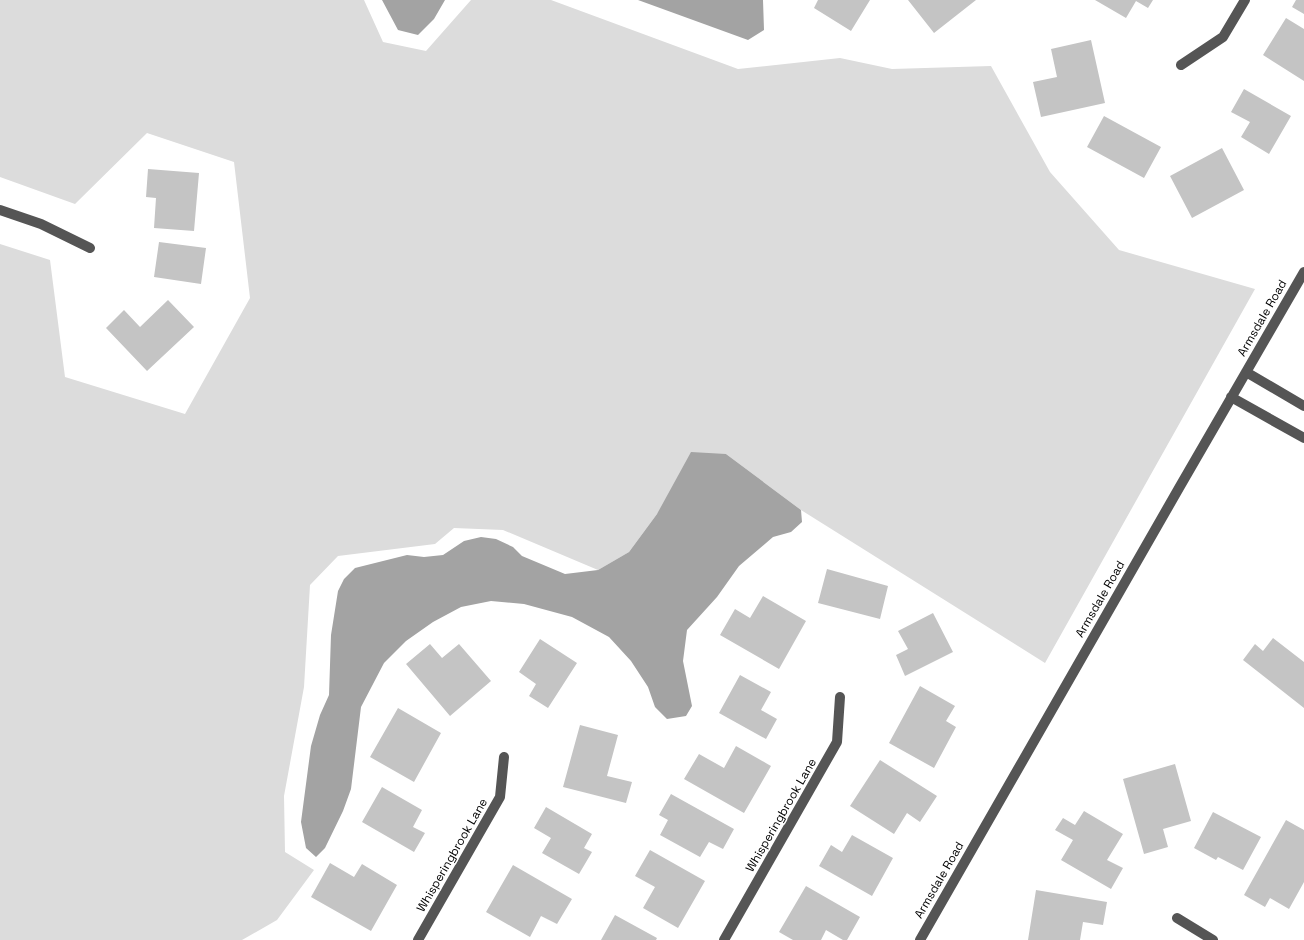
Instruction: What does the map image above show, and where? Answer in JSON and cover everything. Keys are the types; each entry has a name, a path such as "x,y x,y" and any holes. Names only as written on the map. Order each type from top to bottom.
{"street":[{"path":"1181,65 1223,37 1244,0"},
{"path":"0,210 41,224 90,248"},
{"name":"Armsdale Road","path":"920,940 1304,272"},
{"path":"1246,372 1304,406"},
{"path":"1231,397 1304,438"},
{"name":"Whisperingbrook Lane","path":"724,940 837,742 840,697"},
{"name":"Whisperingbrook Lane","path":"418,940 500,797 504,757"},
{"path":"1177,918 1212,940"}],"shaded area":[{"path":"0,0 364,0 383,42 426,51 471,0 551,0 738,69 840,58 892,69 991,66 1050,172 1119,250 1255,289 1045,663 801,510 726,454 657,514 629,552 598,570 503,530 454,528 435,544 338,556 310,585 304,687 284,796 285,852 314,870 277,920 242,940 0,940 0,244 50,260 65,377 185,414 250,298 234,162 147,133 75,204 0,177"},
{"path":"382,0 445,0 434,19 418,35 398,30"},
{"path":"638,0 763,0 764,30 748,40"},
{"path":"691,452 726,454 801,510 802,522 791,532 773,537 739,566 717,597 687,630 683,661 692,706 686,716 667,719 655,707 648,687 631,661 609,637 572,617 524,604 491,601 461,607 433,622 406,641 384,663 361,707 351,789 343,811 325,848 316,857 306,848 301,822 311,746 320,715 329,695 331,635 338,591 344,579 355,568 407,555 424,557 443,555 464,541 481,537 496,539 513,547 522,556 565,574 598,570 629,552 657,514"}],"building":[{"path":"818,0 870,0 851,31 814,8"},
{"path":"908,0 976,0 934,33"},
{"path":"1095,0 1153,0 1148,8 1136,1 1126,18"},
{"path":"1296,0 1304,0 1304,14 1292,7"},
{"path":"1286,18 1304,29 1304,81 1263,55"},
{"path":"1091,40 1105,103 1041,117 1033,82 1057,77 1051,49"},
{"path":"1244,89 1291,116 1269,154 1241,137 1250,122 1231,112"},
{"path":"1104,116 1161,147 1144,178 1087,147"},
{"path":"1222,148 1244,190 1192,218 1170,176"},
{"path":"148,169 199,173 194,231 154,228 156,198 146,197"},
{"path":"159,242 206,248 201,284 154,277"},
{"path":"168,300 194,327 147,371 106,328 124,310 140,327"},
{"path":"827,569 888,586 880,619 818,603"},
{"path":"763,596 806,621 779,669 720,635 735,609 750,618"},
{"path":"933,613 953,652 905,676 896,655 908,649 898,631"},
{"path":"1273,638 1304,662 1304,708 1243,660 1255,644 1263,651"},
{"path":"540,639 577,663 548,708 529,696 536,684 519,672"},
{"path":"430,644 442,658 459,644 491,681 450,716 406,664"},
{"path":"740,675 771,692 761,710 777,719 766,739 719,713"},
{"path":"920,686 955,706 946,721 956,727 934,768 889,743"},
{"path":"398,708 441,733 414,782 370,757"},
{"path":"580,725 618,735 607,776 632,782 626,803 563,787"},
{"path":"736,746 771,766 744,813 684,779 699,754 724,768"},
{"path":"880,760 937,796 920,822 907,813 894,834 850,806"},
{"path":"1175,764 1191,821 1163,829 1168,847 1144,854 1123,779"},
{"path":"382,787 422,810 413,827 425,833 414,852 362,822"},
{"path":"671,794 734,829 723,849 709,842 700,857 660,835 668,820 659,815"},
{"path":"546,807 592,834 584,848 592,852 579,874 542,853 551,838 534,828"},
{"path":"1084,811 1123,834 1107,860 1123,868 1111,889 1061,860 1073,840 1055,830 1063,818 1075,825"},
{"path":"1213,812 1261,837 1243,870 1218,857 1216,860 1194,848"},
{"path":"1286,820 1304,830 1304,882 1289,909 1270,898 1265,907 1244,895"},
{"path":"852,835 893,858 872,896 819,866 831,845 842,852"},
{"path":"650,850 705,881 678,928 643,908 655,887 635,876"},
{"path":"330,863 354,877 362,864 397,885 371,931 311,897"},
{"path":"513,865 572,899 557,924 541,916 530,937 486,912"},
{"path":"806,886 860,917 847,940 843,940 826,930 821,940 793,940 779,932"},
{"path":"1036,890 1107,902 1103,925 1083,922 1080,940 1028,940"},
{"path":"615,915 657,938 656,940 601,940"}]}
